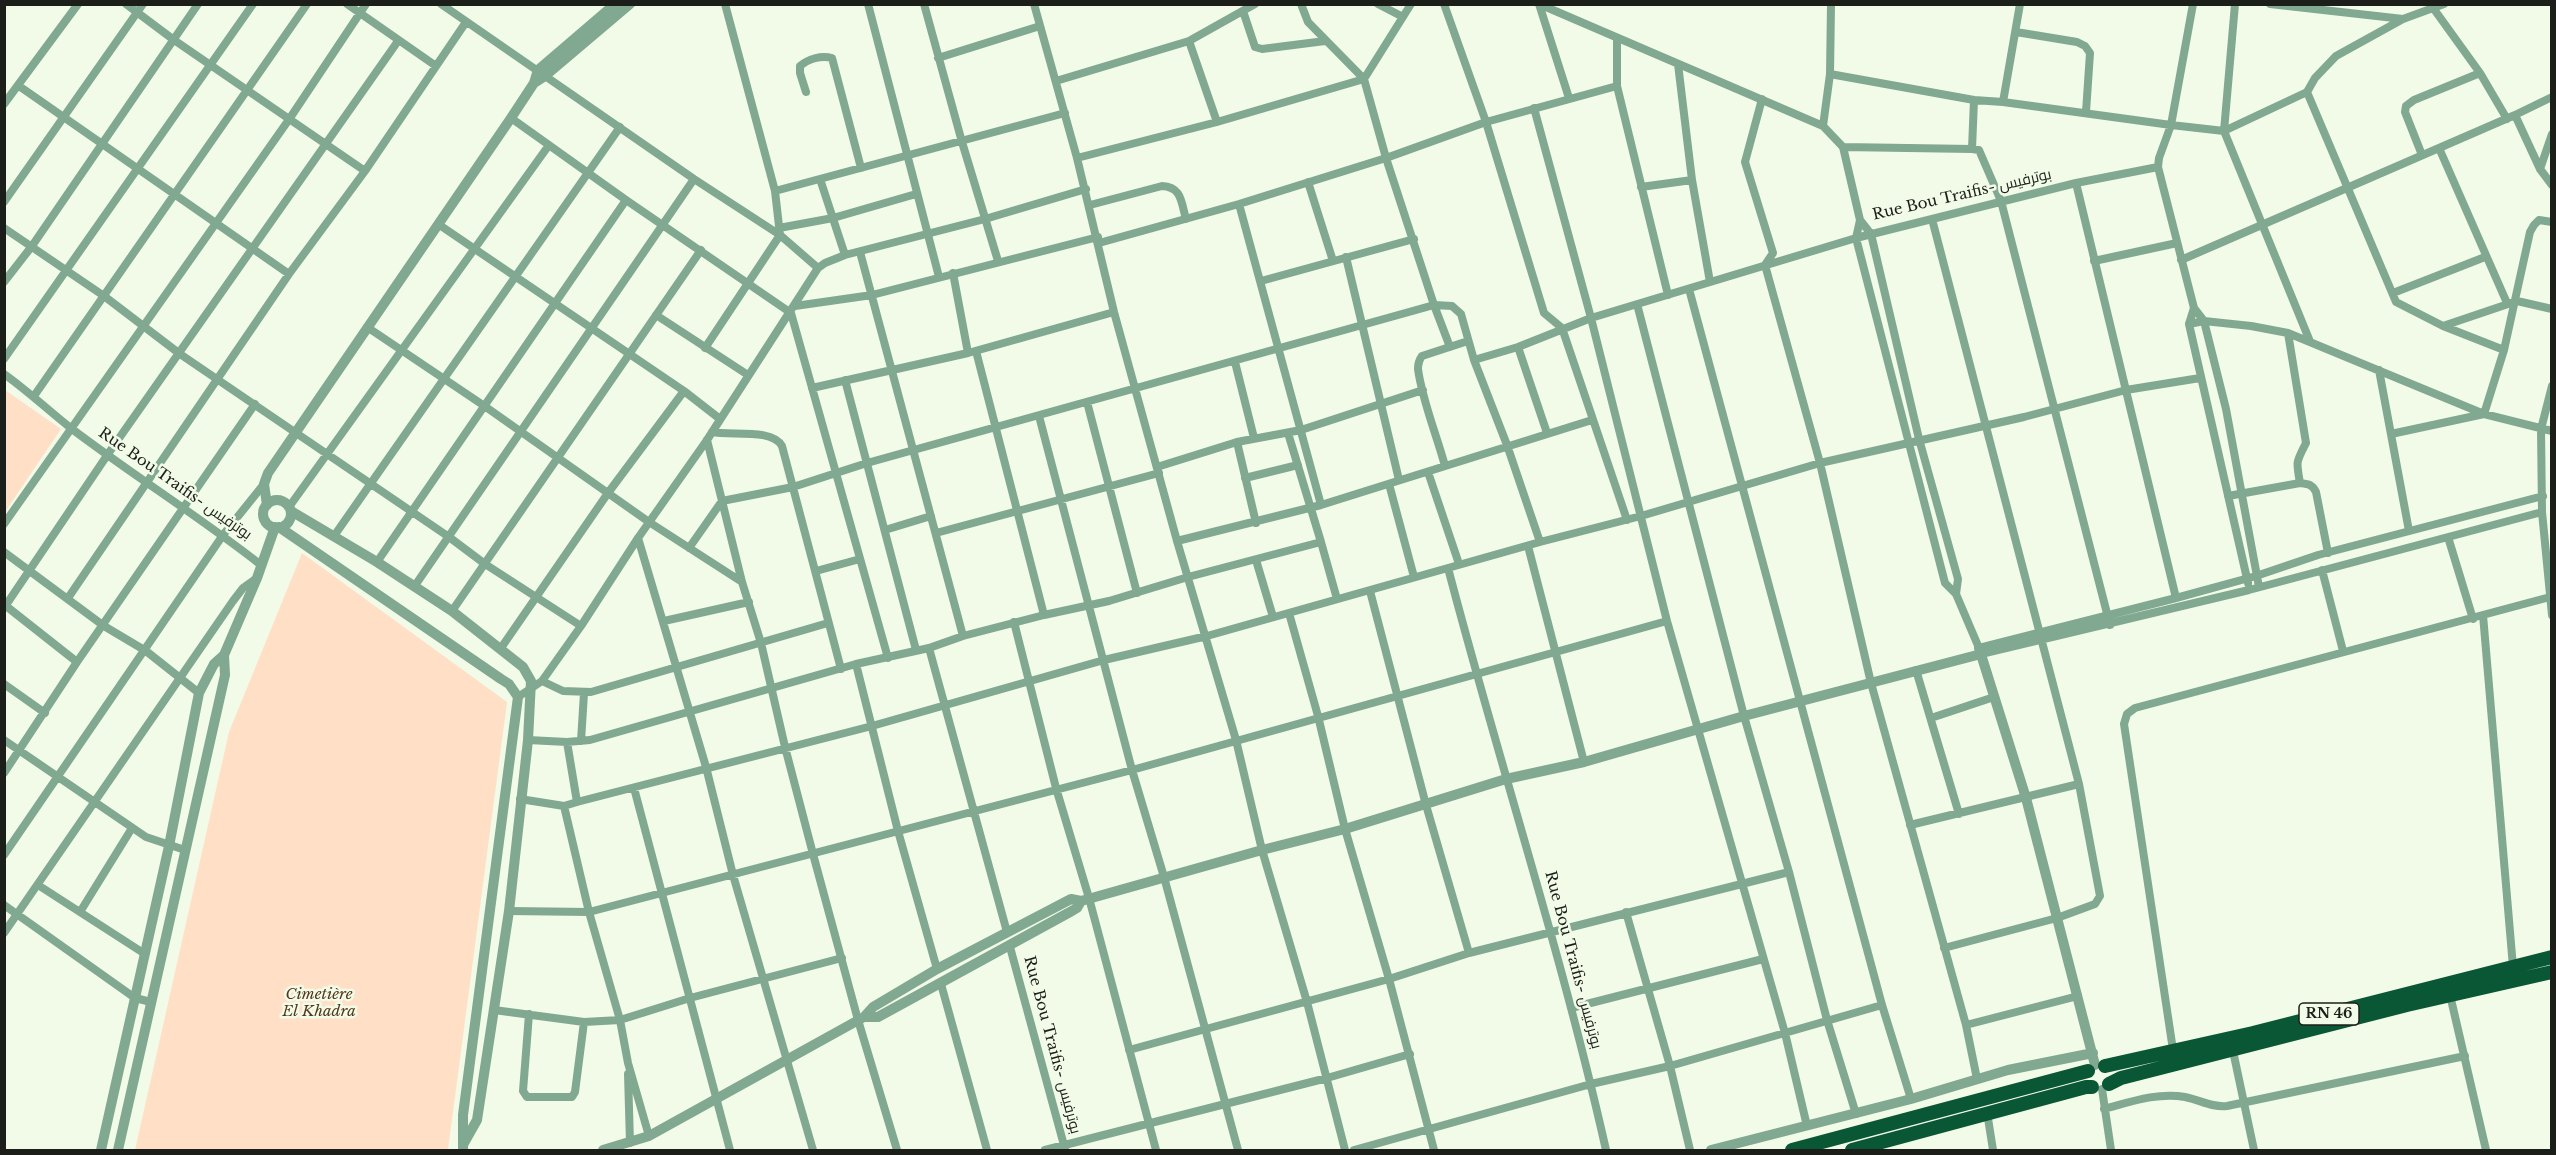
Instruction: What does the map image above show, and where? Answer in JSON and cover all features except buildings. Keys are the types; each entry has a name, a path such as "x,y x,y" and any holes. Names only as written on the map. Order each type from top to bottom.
{"highway":[{"name":"RN 46","path":"1792,1150 2095,1064 2253,1033 2552,957"},
{"name":"RN 46","path":"1852,1150 1987,1112 2086,1087 2101,1087 2121,1078 2450,995 2552,972"},
{"path":"2095,1064 2111,1076 2101,1087 2087,1080 2095,1064"}],"street":[{"path":"4,104 78,4"},
{"path":"126,4 210,66 290,118 325,146 365,171"},
{"path":"4,202 143,4"},
{"path":"4,282 32,246 198,4"},
{"path":"4,359 253,4"},
{"path":"34,396 307,4"},
{"path":"347,4 436,66"},
{"path":"4,524 290,118 366,4"},
{"path":"441,4 694,179 779,231 818,268"},
{"path":"4,855 146,651 223,535 264,484 268,473 295,432 534,83 615,4"},
{"path":"542,73 630,4"},
{"path":"868,4 939,277"},
{"path":"924,4 998,261"},
{"path":"1034,4 1086,189 1114,312 1236,740 1262,850 1307,1002 1345,1150"},
{"path":"1056,81 1189,41 1255,4"},
{"path":"1301,4 1308,22 1364,80 1386,158 1450,347"},
{"path":"1378,4 1403,17"},
{"path":"1077,158 1217,122 1364,80 1411,4"},
{"path":"1444,4 1486,122 1544,312 1562,328 1627,520"},
{"path":"1539,4 1569,98"},
{"name":"Rue Bou Traifis- بوترفيس","path":"1539,4 1822,126 1843,147 1860,220 1857,238"},
{"path":"1822,126 1830,74 1831,4"},
{"path":"2003,102 2020,4"},
{"path":"2193,4 2172,125 2159,158 2158,167 2194,308 2204,321 2226,409 2259,587"},
{"path":"2235,4 2224,130 2308,339"},
{"path":"2270,4 2403,19"},
{"path":"1830,74 1974,100 2224,130 2307,92 2315,78 2336,56 2403,19 2432,6 2444,4"},
{"path":"705,348 779,231 775,191 725,5"},
{"path":"2432,6 2511,117 2540,169 2552,185"},
{"path":"1243,11 1255,47 1262,49 1325,41"},
{"path":"68,598 289,274 365,171 466,22"},
{"path":"938,58 1040,26"},
{"path":"2016,32 2077,42 2085,46 2090,53 2086,112"},
{"path":"1617,39 1617,86 1668,295"},
{"path":"77,662 5,607 108,454 398,41"},
{"path":"1189,41 1217,122"},
{"path":"806,92 800,66 807,61 827,56 832,58 861,168"},
{"path":"1678,64 1692,180 1710,282"},
{"path":"2422,155 2404,112 2406,106 2414,100 2480,73"},
{"path":"19,86 289,274"},
{"path":"512,118 626,200 748,283 793,310 872,295 998,261 1186,219 1386,158 1486,122 1617,86"},
{"path":"2307,92 2396,302 2444,326 2504,350"},
{"path":"2181,260 2511,117 2552,97"},
{"path":"1762,99 1745,162 1773,253 1764,265"},
{"path":"1972,149 1974,100"},
{"path":"1534,108 1591,318 1667,621 1785,1033 1807,1126"},
{"path":"775,191 1065,113"},
{"path":"334,536 620,127"},
{"path":"2540,169 2552,134"},
{"path":"100,1150 145,954 199,693 214,664 224,655 277,527 290,520 290,509 327,454 549,145"},
{"path":"1843,147 1972,149 1979,150 1984,158 2001,201 2110,625"},
{"path":"2439,148 2507,303"},
{"name":"Rue Bou Traifis- بوترفيس","path":"1860,220 1871,234 2076,183 2158,167"},
{"path":"820,178 845,255"},
{"path":"414,587 665,226 694,179"},
{"path":"1641,187 1692,180"},
{"path":"1308,182 1333,261"},
{"path":"2076,183 2176,598"},
{"path":"1090,205 1162,186 1172,186 1178,191 1186,219"},
{"path":"518,697 542,681 581,626 638,538 707,440 818,268 845,255 985,219 1086,189"},
{"path":"779,231 916,194"},
{"path":"377,562 626,200"},
{"path":"1239,204 1321,505"},
{"path":"1932,219 2079,784 2100,896 2095,904 2057,918 1944,948"},
{"path":"2484,414 2517,301 2534,225 2539,220 2552,222"},
{"path":"438,225 684,391 720,419"},
{"path":"4,228 104,296 180,354 449,537 484,564 581,626"},
{"path":"1474,360 1518,347 1591,318 1871,234 1919,439 1958,579 1956,594 1994,698 2026,798 2095,1064 1977,1079 1856,1114 1711,1150"},
{"path":"1857,238 1907,442 1945,584 1956,594"},
{"path":"1261,280 1414,239"},
{"path":"2094,261 2177,243"},
{"path":"452,612 701,250"},
{"path":"860,252 963,636"},
{"path":"1346,257 1399,480"},
{"path":"2393,293 2485,257"},
{"path":"1764,265 1820,463 1871,683 1966,1025 1977,1079"},
{"path":"953,273 972,352 997,428 1044,615"},
{"path":"1689,289 1802,700 1882,1005 1911,1099"},
{"path":"2444,326 2517,301 2552,309"},
{"path":"1637,304 1744,716 1827,1020 1856,1114"},
{"path":"689,548 722,501 793,487 837,475 867,463 1434,305 1457,309 1461,314 1474,360 1507,445 1540,542"},
{"path":"2194,308 2189,324 2249,590"},
{"path":"793,310 812,388 888,658"},
{"path":"812,388 972,352 1114,312"},
{"path":"656,315 748,375"},
{"path":"2189,324 2204,321 2288,333 2308,339 2484,414 2552,431"},
{"path":"367,327 483,405 649,522 742,582"},
{"path":"2288,333 2306,443 2298,455 2300,483"},
{"path":"1445,466 1423,390 1418,368 1419,361 1422,356 1468,341"},
{"path":"1518,347 1547,434"},
{"path":"1235,362 1254,438"},
{"path":"2379,370 2409,531"},
{"name":"Rue Bou Traifis- بوترفيس","path":"4,374 34,396 70,428 262,562"},
{"path":"520,800 564,806 706,767 872,726 1028,680 1207,636 1459,564 1627,520 1820,463 2126,390 2200,378"},
{"path":"845,380 916,650"},
{"path":"2551,614 2542,512 2541,429 2552,386"},
{"path":"936,533 1060,500 1158,470 1237,442 1301,430 1423,390"},
{"path":"501,648 608,493 684,391"},
{"path":"1087,402 1137,593"},
{"path":"4,773 77,662 255,404"},
{"path":"2209,413 2226,409"},
{"path":"2391,434 2484,414"},
{"path":"1039,416 1132,770 1164,877 1238,1150"},
{"path":"1178,541 1321,505 1592,420"},
{"path":"712,432 725,435 764,435 779,440 841,669"},
{"path":"1288,433 1337,599"},
{"path":"707,440 742,582 761,643 813,854 897,1150"},
{"path":"1237,442 1256,523"},
{"path":"1245,478 1298,465"},
{"path":"1428,472 1459,564"},
{"path":"2228,496 2300,483 2313,487 2328,553"},
{"path":"264,484 267,505 264,512 265,520 501,678 509,684 518,697 463,1115 463,1147"},
{"path":"1389,484 1414,577"},
{"path":"2041,637 2107,615 2247,579 2328,553 2543,496"},
{"path":"267,505 277,500 284,502 290,509 377,562 452,612 501,648 527,671 532,689 528,740 508,911 477,1120 463,1147"},
{"path":"603,1150 649,1136 861,1019 873,1007 937,969 1071,899 1085,899 1345,829 1506,779 1584,762 1976,652 2041,637 2110,625 2542,512"},
{"path":"885,530 931,516"},
{"name":"Rue Bou Traifis- بوترفيس","path":"262,562 265,520"},
{"path":"2448,537 2473,619"},
{"path":"638,538 690,711 733,875 813,1150"},
{"path":"528,740 581,741 856,664 929,648 1014,622 1109,601 1188,577 1321,542"},
{"path":"1528,546 1584,762"},
{"path":"4,552 104,626 146,651 199,693"},
{"path":"816,571 860,559"},
{"path":"1256,560 1273,617"},
{"name":"Rue Bou Traifis- بوترفيس","path":"1448,568 1571,1008 1606,1150"},
{"path":"2322,570 2343,651"},
{"path":"4,933 233,601 243,588 257,578"},
{"path":"1370,591 1426,805 1469,953"},
{"path":"2174,1050 2124,724 2127,714 2134,708 2550,597"},
{"path":"664,621 749,602"},
{"path":"1289,613 1318,716 1345,829 1410,1054 1434,1150"},
{"path":"2483,615 2513,967"},
{"path":"508,911 589,912 662,894 1056,788 1132,770 1318,716 1399,696 1555,650 1667,621"},
{"path":"1014,622 1085,899 1156,1150"},
{"path":"542,681 563,691 584,693 828,623"},
{"path":"929,648 1006,932"},
{"path":"118,1150 225,675 224,655"},
{"path":"856,664 898,831 937,969"},
{"path":"1916,670 1959,814"},
{"path":"4,684 45,712"},
{"path":"581,741 584,693"},
{"path":"1931,718 1994,698"},
{"path":"4,740 146,837 185,850"},
{"path":"567,742 577,802"},
{"path":"1910,825 2079,784"},
{"path":"634,788 730,1150"},
{"path":"564,806 589,912 620,1020 628,1063 649,1136"},
{"path":"80,912 132,828"},
{"path":"1129,1050 1389,979 1469,953 1740,882 1788,872"},
{"path":"38,885 145,954"},
{"path":"861,1019 878,1017 941,984 1077,908 1085,899"},
{"path":"4,905 135,998 151,1002"},
{"path":"1626,912 1670,1066 1690,1150"},
{"name":"Rue Bou Traifis- بوترفيس","path":"1010,947 1065,1148"},
{"path":"494,1010 584,1022 620,1020 690,998 842,958"},
{"path":"1571,1008 1763,959"},
{"path":"941,984 987,1150"},
{"path":"2450,995 2486,1150"},
{"path":"1966,1025 2078,996"},
{"path":"1354,1150 1591,1084 1670,1066 1882,1005"},
{"path":"529,1014 523,1091 527,1097 572,1097 576,1092 584,1022"},
{"path":"2233,1051 2254,1150"},
{"path":"1045,1150 1065,1148 1410,1054"},
{"path":"2104,1109 2164,1096 2184,1097 2216,1107 2244,1104 2465,1056"},
{"path":"628,1063 630,1143"},
{"path":"2101,1087 2111,1150"},
{"path":"1987,1112 1993,1150"}],"green space":[{"path":"5,390 61,429 5,512"},
{"name":"Cimetière El Khadra","path":"302,553 507,702 448,1150 135,1150 229,732"}]}
